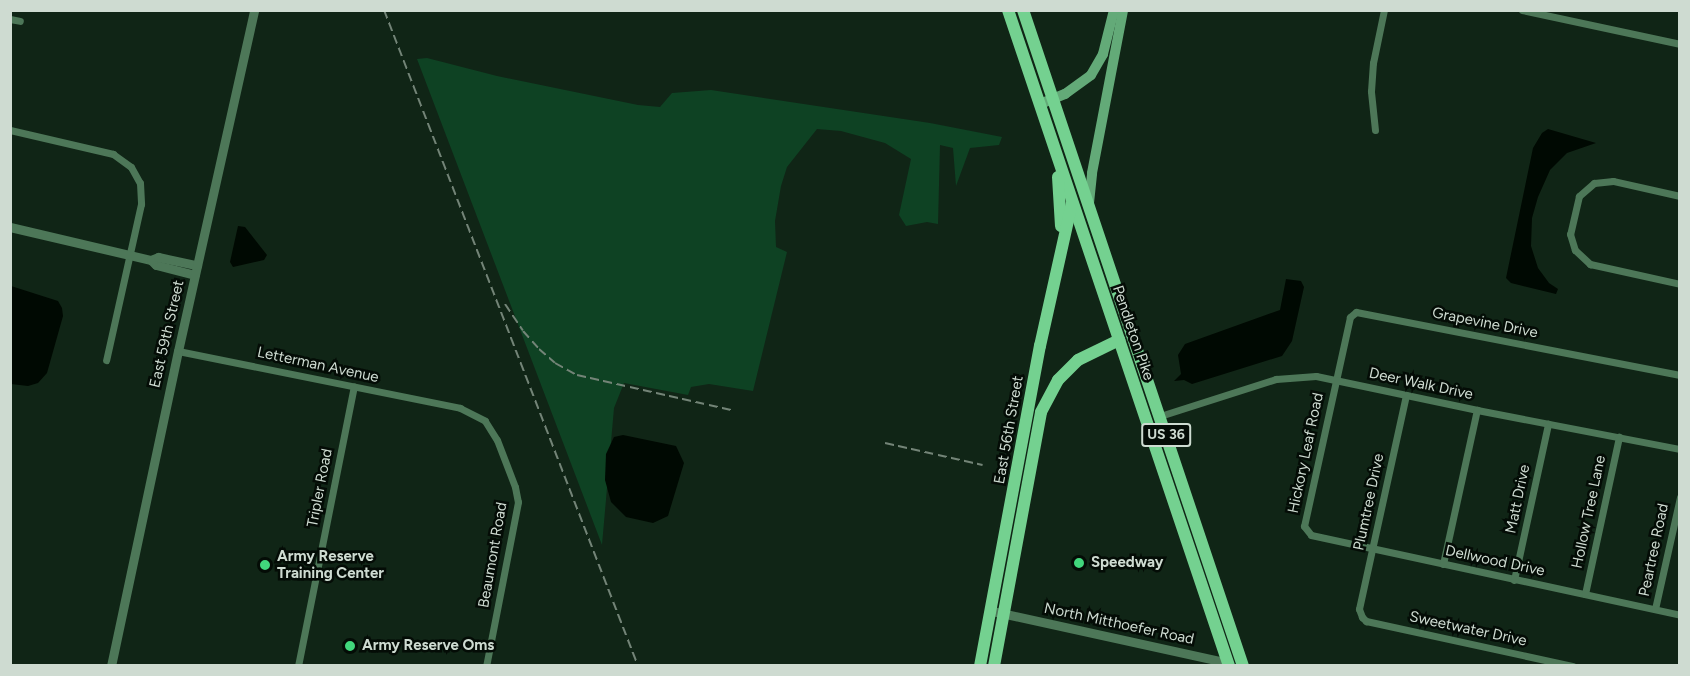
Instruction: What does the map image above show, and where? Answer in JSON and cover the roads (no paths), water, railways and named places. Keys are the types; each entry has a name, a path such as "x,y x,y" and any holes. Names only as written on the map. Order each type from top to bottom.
{"main road":[{"name":"Pendleton Pike","path":"1008,10 1119,339 1235,665"},
{"name":"Pendleton Pike","path":"1023,10 1160,416 1235,665"},
{"path":"1040,104 1082,83 1090,75 1103,54 1114,10"},
{"path":"1088,206 1092,174 1124,10"},
{"path":"1053,143 1061,195 1060,251"},
{"name":"East 56th Street","path":"980,666 1032,385 1060,251 1073,202"},
{"name":"East 56th Street","path":"994,666 1041,411 1058,380 1078,360 1119,339"}],"street":[{"name":"East 59th Street","path":"111,666 254,10"},
{"path":"1375,130 1371,91 1373,63 1384,10"},
{"path":"1522,10 1680,44"},
{"path":"10,19 20,21"},
{"path":"10,130 110,153 131,167 140,185 142,196 106,360"},
{"path":"1680,196 1613,181 1600,181 1581,194 1571,228 1572,244 1586,262 1680,284"},
{"path":"10,227 152,260 156,265 196,270"},
{"name":"Grapevine Drive","path":"1336,380 1350,317 1359,311 1680,375"},
{"name":"Letterman Avenue","path":"178,351 452,406"},
{"name":"Deer Walk Drive","path":"1160,416 1276,379 1308,375 1680,449"},
{"name":"Hickory Leaf Road","path":"1306,532 1304,526 1336,380"},
{"name":"Tripler Road","path":"298,666 354,387"},
{"name":"Plumtree Drive","path":"1360,615 1406,395"},
{"name":"Beaumont Road","path":"452,406 475,413 492,428 517,497 486,666"},
{"path":"1443,564 1477,410"},
{"name":"Matt Drive","path":"1514,579 1548,424"},
{"name":"Hollow Tree Lane","path":"1585,594 1619,436"},
{"name":"Peartree Road","path":"1655,609 1680,497"},
{"name":"Dellwood Drive","path":"1306,532 1373,549 1680,615"},
{"name":"North Mitthoefer Road","path":"992,611 1235,665"},
{"name":"Sweetwater Drive","path":"1360,615 1366,621 1539,662 1574,666"}],"railway":[{"path":"384,10 638,666"},
{"path":"505,304 523,331 539,349 555,363 577,375 731,410"},
{"path":"885,443 983,465"}],"place":[{"name":"Speedway","path":"1079,563"},
{"name":"Army Reserve Training Center","path":"265,565"},
{"name":"Army Reserve Oms","path":"350,646"}]}
